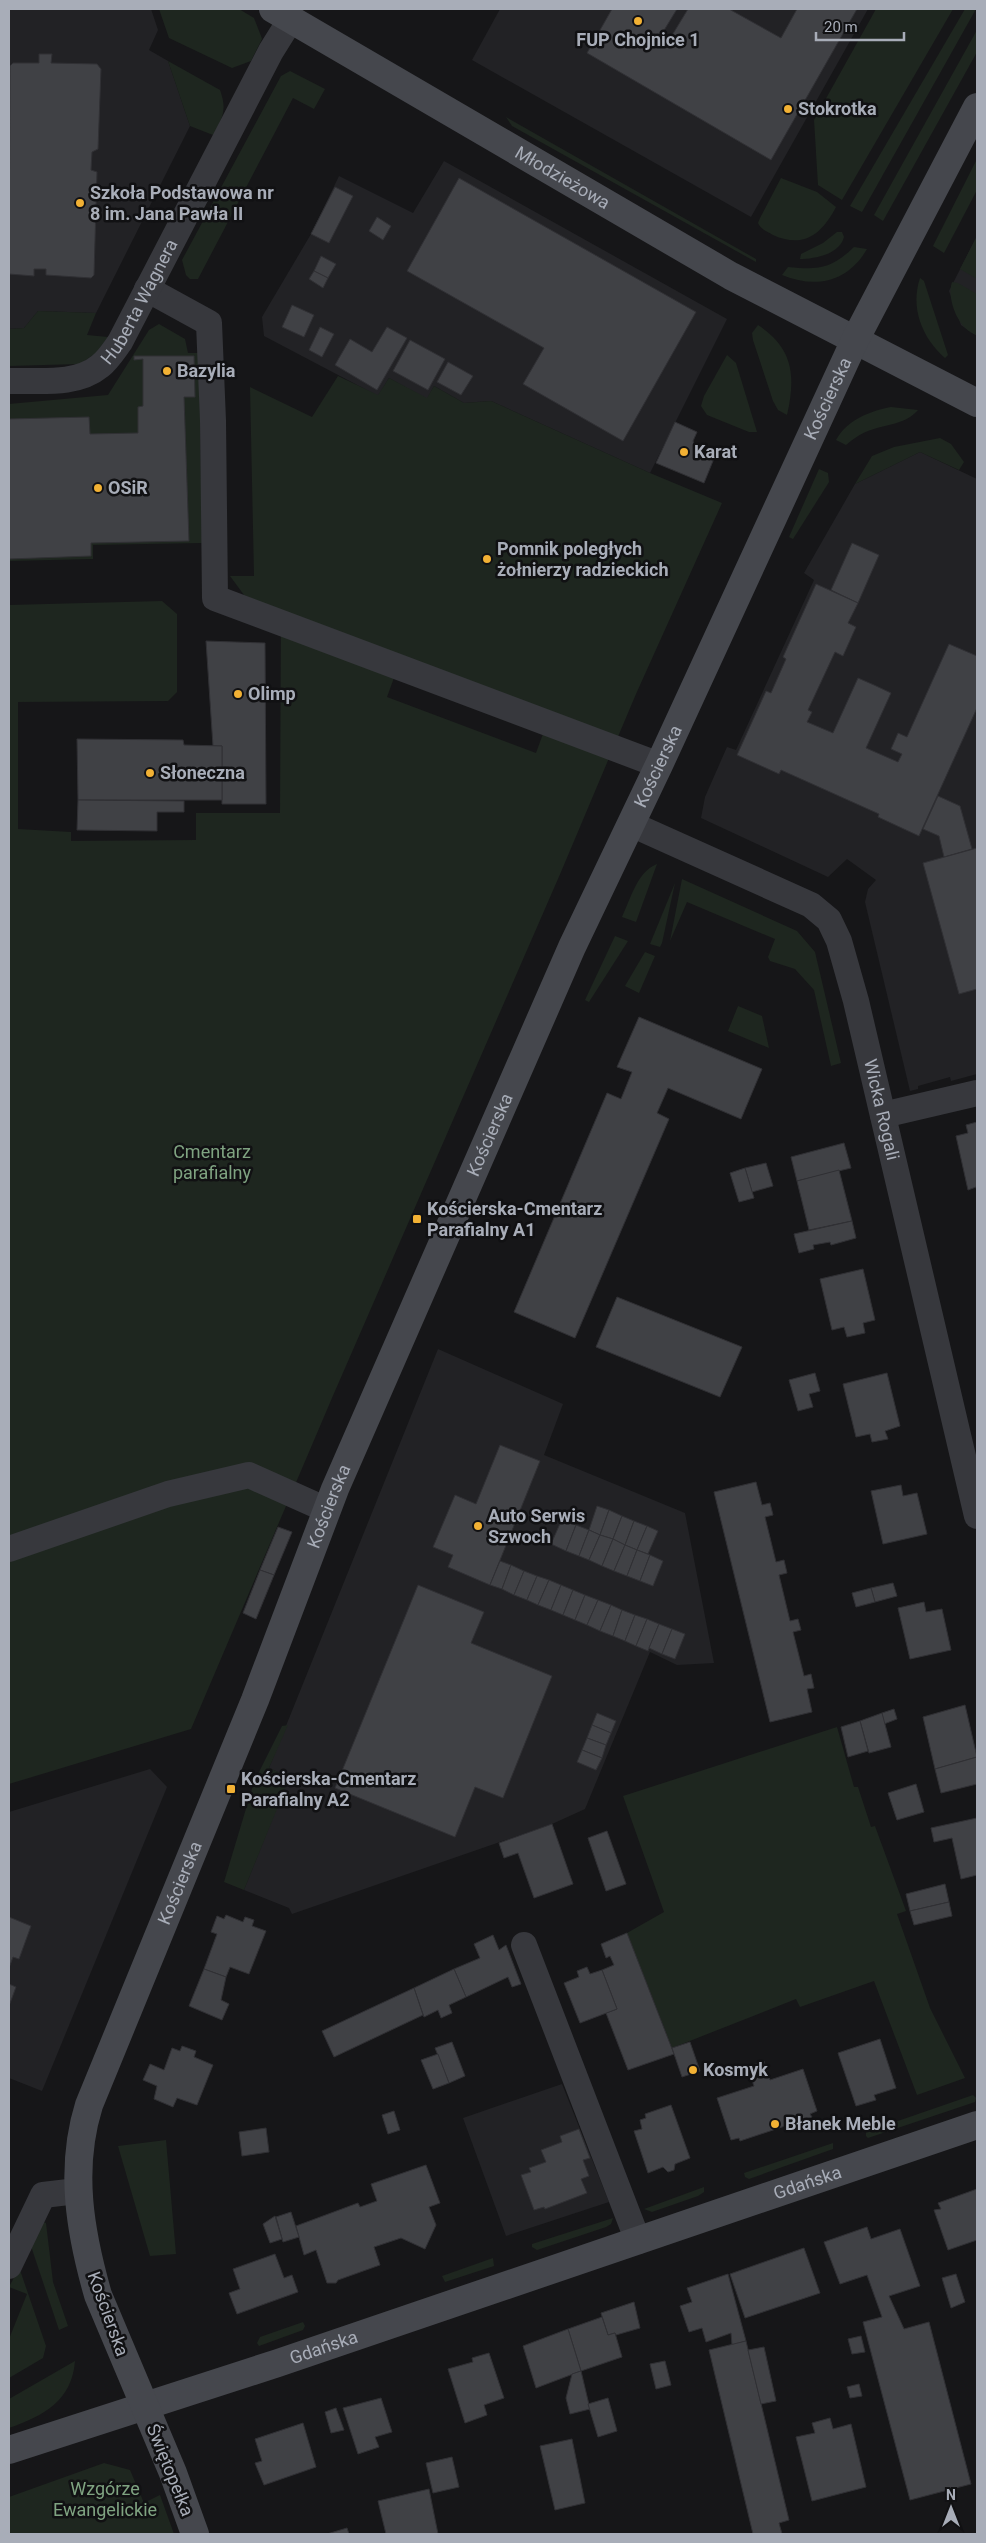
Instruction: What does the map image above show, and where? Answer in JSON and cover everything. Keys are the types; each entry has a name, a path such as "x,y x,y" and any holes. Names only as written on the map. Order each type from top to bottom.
{"main road":[{"name":"Młodzieżowa","path":"282,14 731,276 977,403"},
{"name":"Kościerska","path":"144,2406 98,2295 90,2265 77,2190 79,2145 89,2106 255,1700 327,1510 568,956 659,765 855,340 977,107"},
{"name":"Gdańska","path":"9,2450 271,2366 977,2125"},
{"name":"Świętopełka","path":"144,2406 196,2534"}],"street":[{"name":"Huberta Wagnera","path":"9,381 68,379 84,376 100,366 120,342 267,58 282,14"},
{"path":"147,289 208,323 213,421 215,598 659,765"},
{"name":"Wicka Rogali","path":"631,824 811,905 829,920 846,963 977,1516"},
{"path":"883,1115 977,1092"},
{"path":"9,1549 168,1494 249,1475 327,1510"},
{"path":"524,1945 638,2241"},
{"path":"9,2266 43,2195 77,2190"}],"shaded area":[{"name":"Szkoła Podstawowa nr 8 im. Jana Pawła II","path":"9,9 151,9 158,30 149,50 168,61 190,126 96,313 38,311 24,328 9,329"},
{"path":"500,9 868,9 751,217 472,60"},
{"path":"444,161 727,319 650,473 491,401 464,403 434,386 427,399 389,378 378,396 264,336 262,317 311,234 339,176 413,213"},
{"path":"977,236 977,336 961,325 949,291"},
{"path":"920,452 977,479 977,1074 951,1081 950,1077 918,1086 918,1089 910,1091 865,902 868,889 876,880 847,859 828,877 701,818 705,797 727,747 736,750 814,580 804,573 855,484"},
{"path":"438,1349 563,1404 544,1455 685,1513 714,1663 677,1665 650,1652 585,1809 552,1824 292,1914 289,1908 244,1890 289,1777 269,1768"},
{"path":"150,1769 167,1787 42,2091 9,2078 9,1812"},
{"path":"562,2084 609,2202 506,2236 463,2118"}],"green space":[{"path":"159,9 239,9 254,18 262,39 251,61 232,68 169,38"},
{"path":"876,9 953,9 842,200 818,185 814,120"},
{"path":"965,9 976,9 862,212 850,206"},
{"path":"977,30 977,52 883,221 874,215"},
{"path":"168,61 220,90 223,113 213,135 190,126"},
{"path":"290,71 325,89 314,109 293,98 198,279 190,279 186,275 182,260 281,76"},
{"path":"506,117 756,259 756,262 512,126"},
{"path":"977,159 977,190 944,253 933,246"},
{"path":"781,178 817,192 836,207 825,225 811,236 794,240 784,239 764,230 758,223"},
{"path":"837,232 842,232 844,237 838,248 819,257 800,259 801,254 823,243"},
{"path":"977,236 977,279 960,269"},
{"path":"854,247 867,249 850,269 830,280 819,282 807,281 782,275 788,267 816,268 831,264"},
{"path":"920,278 924,281 948,355 945,358 930,341 920,322 916,300"},
{"path":"952,282 958,283 977,294 977,335 965,327 956,313 951,297"},
{"path":"38,311 96,313 87,335 108,337 96,353 80,364 9,366 9,329 24,328"},
{"name":"OSiR","path":"159,324 185,339 188,353 199,353 202,543 93,545 93,559 9,561 9,404 108,395 149,330"},
{"path":"758,325 779,343 789,364 791,388 787,415 778,410 773,401 753,340 752,333"},
{"path":"727,355 736,363 757,432 749,432 707,415 701,406 704,396"},
{"name":"Cmentarz parafialny","path":"338,376 378,395 389,378 427,398 434,386 464,403 491,401 650,473 722,503 636,694 191,1729 9,1784 9,605 162,601 177,614 177,692 168,701 18,702 18,829 71,832 71,841 196,840 196,813 280,813 281,613 244,595 230,576 254,576 250,387 312,417","holes":["395,675 544,731 536,753 387,697"]},
{"path":"891,407 918,410 909,418 870,430 846,445 836,440 846,427 853,422 875,411"},
{"path":"940,438 951,444 964,462 959,470 920,452 855,484 872,456 894,447"},
{"path":"819,469 828,473 829,482 793,539 789,537"},
{"path":"657,864 636,922 622,917 640,879 644,873"},
{"path":"682,879 797,931 815,952 841,1063 831,1066 814,990 795,969 770,961 768,957 775,939 687,902 670,941"},
{"path":"675,883 662,943 660,947 650,944"},
{"path":"615,936 628,941 589,1002 585,1000"},
{"path":"645,952 655,956 639,993 625,986"},
{"path":"738,1006 762,1016 769,1048 728,1031"},
{"path":"288,1725 269,1768 290,1777 244,1890 224,1882 254,1782 282,1726"},
{"path":"837,1727 854,1787 858,1787 871,1827 875,1826 906,1911 897,1914 930,2008 965,2078 917,2095 874,1981 800,2007 796,1999 672,2048 627,1933 664,1912 623,1796"},
{"path":"973,2095 976,2098 975,2102 868,2138 866,2136 866,2132"},
{"path":"166,2140 176,2254 150,2256 118,2146"},
{"path":"833,2143 833,2149 749,2179 745,2177 744,2173"},
{"path":"704,2187 704,2192 698,2196 652,2212 644,2209"},
{"path":"613,2218 611,2224 606,2227 537,2250 532,2247 532,2244"},
{"path":"40,2221 46,2223 53,2282 68,2326 59,2330 32,2249 31,2243"},
{"path":"493,2258 494,2266 445,2282 442,2276"},
{"path":"18,2270 20,2270 46,2346 43,2358 9,2378 9,2339 27,2294 9,2287"},
{"path":"303,2322 305,2326 303,2330 259,2346 257,2343 260,2337"},
{"path":"75,2361 73,2375 62,2397 44,2412 9,2428 9,2399"},
{"name":"Wzgórze Ewangelickie","path":"104,2463 130,2470 144,2503 160,2495 174,2534 9,2534 9,2497"}],"building":[{"path":"612,9 677,9 663,32 671,37 688,9 729,9 781,38 797,9 857,9 771,160 587,53"},
{"path":"39,54 52,54 51,63 97,64 101,69 98,149 92,152 91,170 97,172 94,275 91,278 46,275 46,269 34,269 34,276 9,274 10,66 13,63 39,63"},
{"path":"459,178 696,312 623,441 523,384 544,348 407,271"},
{"path":"335,187 353,196 329,243 311,234"},
{"path":"377,217 391,226 383,240 369,231"},
{"path":"321,256 336,264 328,278 314,271"},
{"path":"314,271 328,278 323,288 309,279"},
{"path":"292,305 314,315 304,337 282,327"},
{"path":"320,327 334,334 322,357 309,350"},
{"path":"387,327 407,338 377,390 335,365 350,339 372,352"},
{"path":"410,340 445,359 428,390 393,371"},
{"name":"OSiR","path":"134,356 194,356 195,397 184,397 189,541 91,543 91,556 9,559 9,419 89,417 90,434 138,433 138,407 143,406 143,359 134,360"},
{"path":"448,362 473,376 461,395 437,382"},
{"name":"Karat","path":"675,422 697,432 693,441 696,448 715,456 704,483 656,463"},
{"path":"852,543 879,555 858,603 831,590"},
{"path":"816,584 858,603 848,623 856,627 843,656 835,652 808,710 812,712 807,722 833,733 858,678 874,685 891,693 866,748 898,762 902,754 891,749 898,733 907,737 949,644 977,656 977,708 919,836 878,817 879,814 781,770 779,774 737,755 766,691 771,693 786,659 783,657"},
{"name":"Olimp","path":"206,641 265,643 266,804 222,804 222,746 213,746"},
{"name":"Słoneczna","path":"77,739 183,740 184,745 222,746 222,800 78,800"},
{"path":"938,796 960,806 972,849 944,857 939,836 923,829"},
{"path":"78,800 184,801 184,812 157,812 157,831 77,830"},
{"path":"977,848 977,989 959,994 923,863"},
{"path":"639,1017 762,1069 741,1119 668,1088 657,1113 669,1119 575,1338 514,1312 607,1093 621,1099 632,1072 617,1067"},
{"path":"977,1122 977,1192 976,1187 968,1190 956,1136 968,1133 966,1125"},
{"path":"844,1143 851,1168 797,1181 791,1157"},
{"path":"766,1163 773,1186 752,1192 745,1168"},
{"path":"745,1168 754,1198 739,1202 730,1173"},
{"path":"839,1170 852,1221 809,1230 797,1181"},
{"path":"852,1221 856,1238 831,1245 830,1242 813,1245 814,1249 799,1253 794,1234"},
{"path":"863,1269 875,1320 863,1323 865,1333 847,1337 844,1327 832,1330 820,1279"},
{"path":"617,1297 742,1347 720,1397 596,1347"},
{"path":"815,1373 820,1391 809,1394 813,1407 798,1411 789,1380"},
{"path":"887,1373 900,1426 885,1431 888,1439 872,1442 870,1434 856,1437 843,1384"},
{"name":"Auto Serwis Szwoch","path":"500,1445 540,1461 490,1585 448,1567 453,1555 433,1547 455,1495 476,1504"},
{"path":"756,1482 762,1505 770,1503 773,1515 765,1517 776,1562 784,1560 787,1573 779,1575 790,1621 798,1619 801,1630 793,1632 804,1676 811,1674 814,1688 807,1689 812,1712 770,1722 714,1492"},
{"path":"901,1485 903,1496 917,1493 927,1534 883,1544 871,1491"},
{"path":"597,1506 609,1510 600,1535 589,1530"},
{"path":"609,1510 622,1516 613,1539 600,1535"},
{"path":"622,1516 634,1521 625,1545 613,1539"},
{"path":"562,1519 576,1525 566,1551 551,1544"},
{"path":"634,1521 647,1526 637,1550 625,1545"},
{"path":"576,1525 589,1530 579,1556 566,1551"},
{"path":"647,1526 658,1531 648,1554 637,1550"},
{"path":"278,1527 292,1532 274,1575 260,1570"},
{"path":"589,1530 600,1535 589,1560 579,1556"},
{"path":"600,1535 613,1539 602,1566 589,1560"},
{"path":"613,1539 625,1545 614,1571 602,1566"},
{"path":"625,1545 637,1550 627,1576 614,1571"},
{"path":"637,1550 650,1555 640,1581 627,1576"},
{"path":"650,1555 663,1561 653,1586 640,1581"},
{"path":"500,1561 511,1565 502,1589 490,1585"},
{"path":"511,1565 524,1571 514,1595 502,1589"},
{"path":"260,1570 274,1575 256,1619 243,1613"},
{"path":"524,1571 537,1576 527,1600 514,1595"},
{"path":"537,1576 549,1580 538,1605 527,1600"},
{"path":"549,1580 561,1585 551,1610 538,1605"},
{"path":"893,1583 897,1596 875,1602 871,1588"},
{"path":"418,1585 484,1612 471,1643 552,1676 503,1798 475,1787 455,1837 335,1788"},
{"path":"561,1585 573,1590 563,1615 551,1610"},
{"path":"871,1588 875,1602 856,1607 852,1593"},
{"path":"573,1590 585,1595 575,1620 563,1615"},
{"path":"585,1595 598,1600 587,1625 575,1620"},
{"path":"598,1600 611,1605 600,1631 587,1625"},
{"path":"924,1602 926,1612 942,1609 951,1650 910,1659 898,1608"},
{"path":"611,1605 622,1610 613,1636 600,1631"},
{"path":"622,1610 635,1615 625,1641 613,1636"},
{"path":"635,1615 647,1619 636,1646 625,1641"},
{"path":"647,1619 659,1624 648,1651 636,1646"},
{"path":"659,1624 672,1629 662,1654 649,1648"},
{"path":"672,1629 685,1634 675,1659 662,1654"},
{"path":"965,1705 977,1757 935,1769 923,1717"},
{"path":"894,1709 897,1719 884,1724 882,1713"},
{"path":"597,1713 616,1721 611,1733 592,1725"},
{"path":"882,1713 891,1747 869,1753 860,1721"},
{"path":"860,1721 868,1751 848,1757 841,1727"},
{"path":"592,1725 611,1733 606,1745 587,1738"},
{"path":"587,1738 606,1745 602,1758 582,1750"},
{"path":"582,1750 602,1758 596,1770 577,1762"},
{"path":"977,1757 977,1784 941,1793 935,1769"},
{"path":"916,1784 924,1812 897,1820 888,1793"},
{"path":"977,1818 977,1875 961,1879 952,1838 934,1842 931,1828"},
{"path":"552,1824 573,1884 534,1898 518,1853 504,1858 499,1843"},
{"path":"607,1831 626,1884 606,1891 588,1838"},
{"path":"945,1884 949,1902 910,1911 906,1894"},
{"path":"949,1902 952,1916 914,1925 910,1911"},
{"path":"226,1915 243,1922 245,1917 254,1920 252,1926 266,1931 249,1974 230,1967 226,1977 204,1969 217,1934 211,1932 217,1916 224,1919"},
{"path":"9,1917 31,1926 19,1959 13,1957 9,1968"},
{"path":"627,1933 674,2054 628,2070 606,2013 617,2009 602,1970 614,1965 610,1956 606,1958 601,1944"},
{"path":"493,1935 499,1950 506,1945 521,1984 512,1987 508,1977 466,1997 454,1969 480,1958 474,1944"},
{"path":"587,1967 590,1974 602,1970 617,2009 580,2023 564,1983 579,1977 577,1971"},
{"path":"204,1969 226,1977 221,2000 229,2004 222,2020 189,2006"},
{"path":"454,1969 466,1997 449,2005 452,2013 441,2018 438,2010 424,2017 414,1988"},
{"path":"9,1984 16,1987 9,2006"},
{"path":"414,1988 423,2015 334,2057 322,2031"},
{"path":"880,2039 896,2088 874,2095 876,2100 856,2106 838,2053"},
{"path":"452,2042 465,2076 449,2083 435,2048"},
{"path":"690,2042 700,2071 682,2077 672,2048"},
{"path":"182,2046 196,2051 194,2057 213,2065 197,2105 177,2098 173,2107 154,2099 157,2086 143,2080 150,2064 164,2070 172,2048 180,2051"},
{"path":"438,2054 449,2083 433,2089 421,2060"},
{"path":"764,2061 770,2080 803,2069 817,2111 810,2114 812,2117 740,2141 739,2138 731,2140 717,2098 754,2086 747,2067"},
{"path":"671,2105 690,2158 675,2164 674,2170 668,2172 663,2167 648,2173 634,2131 642,2129 640,2120 646,2118 645,2114"},
{"path":"394,2111 400,2130 388,2134 382,2115"},
{"path":"266,2128 269,2152 242,2156 239,2132"},
{"path":"579,2129 590,2158 583,2160 589,2176 581,2179 587,2193 545,2209 544,2207 534,2210 521,2175 531,2172 529,2168 546,2162 541,2150 562,2142 560,2136"},
{"path":"426,2165 440,2203 429,2207 436,2225 425,2249 401,2238 374,2247 380,2265 338,2280 336,2283 327,2283 316,2250 304,2255 296,2226 358,2203 360,2207 377,2201 371,2184"},
{"path":"977,2189 977,2240 948,2250 934,2210 941,2209 938,2203"},
{"path":"291,2212 299,2237 283,2242 276,2217"},
{"path":"275,2216 282,2239 270,2243 263,2224"},
{"path":"867,2227 871,2239 900,2229 920,2286 889,2296 904,2329 929,2322 971,2484 910,2500 863,2322 882,2317 867,2275 840,2284 824,2242"},
{"path":"804,2248 820,2293 745,2318 730,2274"},
{"path":"275,2254 284,2278 292,2275 298,2292 237,2314 229,2293 240,2289 233,2269"},
{"path":"728,2274 746,2341 732,2345 731,2333 706,2342 702,2328 689,2332 680,2306 692,2302 687,2288"},
{"path":"956,2274 965,2302 951,2308 942,2278"},
{"path":"634,2302 640,2328 616,2335 615,2333 608,2335 601,2313"},
{"path":"602,2317 608,2335 615,2333 622,2357 581,2371 568,2329"},
{"path":"568,2329 581,2371 536,2388 523,2346"},
{"path":"861,2336 865,2352 852,2354 848,2339"},
{"path":"746,2341 789,2520 779,2523 782,2534 753,2534 709,2350"},
{"path":"764,2347 776,2401 761,2404 748,2350"},
{"path":"489,2353 504,2398 484,2405 487,2415 465,2423 448,2369 473,2362 472,2358"},
{"path":"665,2361 671,2385 656,2389 650,2364"},
{"path":"581,2371 590,2409 570,2414 566,2398 572,2374"},
{"path":"859,2384 862,2396 850,2398 847,2387"},
{"path":"381,2398 392,2432 375,2437 379,2447 358,2454 343,2408"},
{"path":"608,2398 617,2431 598,2437 588,2404"},
{"path":"336,2408 344,2430 331,2433 325,2412"},
{"path":"830,2418 833,2429 851,2424 866,2487 812,2501 796,2437 815,2433 812,2423"},
{"path":"303,2423 316,2467 264,2485 255,2463 262,2461 255,2439"},
{"path":"572,2439 585,2503 555,2510 540,2446"},
{"path":"452,2457 459,2487 433,2493 426,2463"},
{"path":"429,2489 438,2534 386,2534 378,2501"},
{"path":"347,2528 349,2534 327,2534"}],"place":[{"name":"FUP Chojnice 1","path":"638,21"},
{"name":"Stokrotka","path":"788,109"},
{"name":"Szkoła Podstawowa nr 8 im. Jana Pawła II","path":"80,203"},
{"name":"Bazylia","path":"167,371"},
{"name":"Karat","path":"684,452"},
{"name":"OSiR","path":"98,488"},
{"name":"Pomnik poległych żołnierzy radzieckich","path":"487,559"},
{"name":"Olimp","path":"238,694"},
{"name":"Słoneczna","path":"150,773"},
{"name":"Kościerska-Cmentarz Parafialny A1","path":"417,1219"},
{"name":"Auto Serwis Szwoch","path":"478,1526"},
{"name":"Kościerska-Cmentarz Parafialny A2","path":"231,1789"},
{"name":"Kosmyk","path":"693,2070"},
{"name":"Błanek Meble","path":"775,2124"}]}
